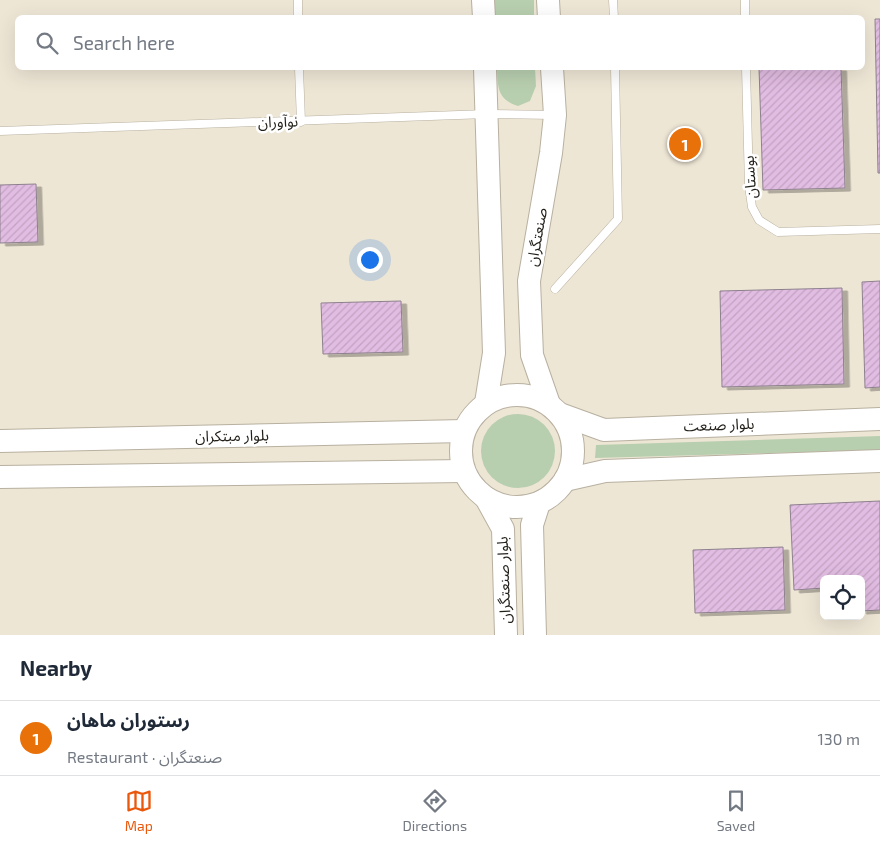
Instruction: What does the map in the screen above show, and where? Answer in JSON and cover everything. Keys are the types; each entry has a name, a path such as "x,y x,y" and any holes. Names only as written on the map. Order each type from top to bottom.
{"street":[{"path":"483,0 484,15"},
{"path":"548,0 549,15"},
{"path":"485,70 494,353 486,403"},
{"name":"صنعتگران","path":"552,70 555,115 551,153 529,281 532,355 555,409"},
{"path":"510,395 522,395 536,398 555,409 569,429 573,444 572,462 565,480 554,493 539,503 519,507 501,505 486,498 472,486 464,471 460,449 464,431 471,417 486,403 510,395"},
{"name":"بلوار صنعت","path":"555,409 604,430 880,419"},
{"name":"بلوار مبتکران","path":"0,441 464,431"},
{"path":"565,480 605,471 880,461"},
{"path":"0,477 464,471"},
{"name":"بلوار صنعتگران","path":"486,498 503,530 506,635"},
{"name":"بلوار صنعتگران","path":"535,635 532,525 539,503"}],"lane":[{"path":"298,0 298,15"},
{"path":"613,0 614,15"},
{"path":"745,0 745,15"},
{"path":"300,70 301,122"},
{"path":"555,289 618,219 615,70"},
{"name":"بوستان","path":"746,70 749,186 752,207 759,220 778,232 880,228"},
{"name":"نوآوران","path":"0,130 301,122 487,114 555,115"}],"green space":[{"path":"494,0 534,0 534,15 495,15"},
{"path":"497,70 535,70 536,86 530,101 518,106 511,103 502,96"},
{"path":"518,414 532,417 544,425 552,437 555,451 552,465 544,477 532,485 518,488 504,485 492,477 484,465 481,451 484,437 492,425 504,417"},
{"path":"880,436 880,450 595,458 596,445"}],"building":[{"path":"875,19 880,19 880,173 878,173"},
{"path":"759,70 841,70 845,188 763,190"},
{"path":"36,184 38,242 0,243 0,185"},
{"path":"880,281 880,387 865,388 862,282"},
{"path":"842,288 844,384 722,387 720,291"},
{"path":"401,301 403,352 323,354 321,303"},
{"path":"880,501 880,610 865,611 865,575 820,575 820,588 794,590 790,505"},
{"path":"783,547 785,610 695,613 693,550"}],"place":[{"name":"رستوران ماهان","path":"685,144"}]}
